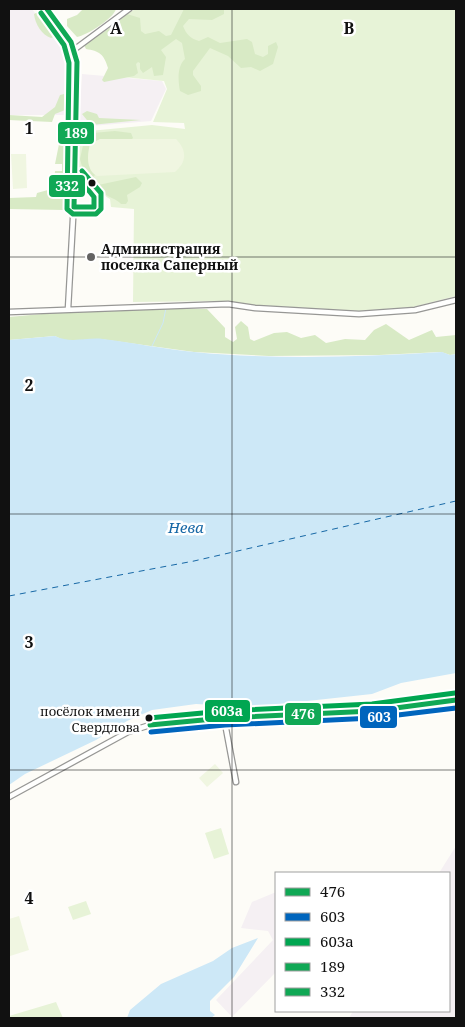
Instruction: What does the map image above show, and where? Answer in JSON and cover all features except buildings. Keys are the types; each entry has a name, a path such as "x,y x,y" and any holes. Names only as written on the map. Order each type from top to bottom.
{"street":[{"path":"47,9 75,49 78,81 76,175 68,309"},
{"path":"75,49 129,9"},
{"path":"9,312 228,304 255,308 359,314 415,310 456,300"},
{"path":"9,797 128,732 150,725 224,718 373,711 456,700"},
{"path":"224,718 236,782"}],"shaded area":[{"path":"9,9 32,9 72,62 66,66 71,72 68,115 9,115"},
{"path":"82,74 162,81 166,89 151,121 79,127"},
{"path":"456,846 456,1018 349,1018 352,1012 450,1012 450,872 440,872"},
{"path":"275,892 275,973 232,1017 216,1000 273,940 268,931 241,928 252,902"}],"green space":[{"path":"44,9 57,29 56,36 51,38 42,32 37,25 34,14"},
{"path":"83,9 116,9 99,26 77,37 67,26 67,19 77,15"},
{"path":"135,9 456,9 456,296 413,307 359,311 254,305 227,301 133,302 134,209 111,207 110,199 78,172 79,132 152,125 185,129 184,123 153,122 167,89 164,81 123,77 124,16"},
{"path":"184,9 224,9 224,14 212,20 189,19 183,26 184,29 187,34 199,41 208,37 220,43 247,39 252,42 255,54 263,57 268,54 268,46 276,42 278,47 273,64 260,71 251,67 241,68 228,56 210,48 193,71 193,75 201,86 201,91 188,95 180,91 179,70 185,59 182,43 176,39 161,50 166,57 163,75 154,76 152,67 143,73 138,62 136,64 138,73 134,76 104,82 102,80 108,68 105,59 98,52 86,49 84,45 111,27 119,28 120,20 127,14 140,18 141,31 145,34 159,31 166,36 171,35"},
{"path":"64,94 66,101 65,110 55,114 52,122 9,120 9,115 42,117 55,107 60,95"},
{"path":"87,111 97,114 99,118 141,120 91,125 82,114"},
{"path":"115,131 131,133 133,138 93,177 84,174 80,159 85,136 93,133"},
{"path":"61,134 69,134 66,182 54,184 55,171 62,171 62,164 55,164"},
{"path":"100,139 176,139 184,152 182,164 175,172 97,176 89,166 88,153 90,144"},
{"path":"11,154 26,154 27,188 13,189"},
{"path":"136,177 142,183 140,187 127,195 128,201 126,204 121,204 106,195 98,185"},
{"path":"66,185 64,210 9,209 9,198 36,197 37,193"},
{"path":"170,308 207,309 225,328 225,337 233,342 237,339 235,327 241,321 248,327 250,339 254,341 274,333 287,332 301,338 315,335 326,343 345,339 365,340 374,330 386,324 409,340 432,330 436,337 456,335 456,354 450,355 441,352 379,355 269,356 194,352 100,339 65,341 55,336 9,340 9,317 64,312"},
{"path":"215,764 223,773 207,787 199,778"},
{"path":"221,828 229,854 214,859 205,833"},
{"path":"86,901 91,914 73,920 68,907"},
{"path":"19,916 29,950 10,956 9,919"},
{"path":"56,1002 63,1018 9,1018 9,1016"}],"water":[{"name":"Нева","path":"55,336 67,340 103,339 225,355 287,357 442,352 450,355 456,354 456,673 401,683 372,694 251,707 196,704 152,710 127,721 96,740 25,774 9,785 9,340"},
{"path":"258,938 234,977 210,1001 210,1011 215,1015 211,1018 127,1018 130,1010 161,984 213,961 232,948"}],"waterway":[{"path":"152,346 163,323 166,308"}],"ferry route":[{"path":"9,596 194,561 456,501"}],"transit line":[{"name":"189","path":"47,9 71,42 77,62 74,207 94,207 94,197 76,175"},
{"name":"332","path":"41,13 64,45 69,63 67,209 73,214 96,214 101,209 101,193 82,171"},
{"name":"603а","path":"149,718 224,711 372,704 455,693"},
{"name":"476","path":"150,725 224,718 373,711 456,700"},
{"name":"603","path":"151,732 225,725 373,718 456,708"}],"place":[{"name":"Администрация поселка Саперный","path":"91,257"},
{"name":"посёлок имени Свердлова","path":"149,718"}]}
